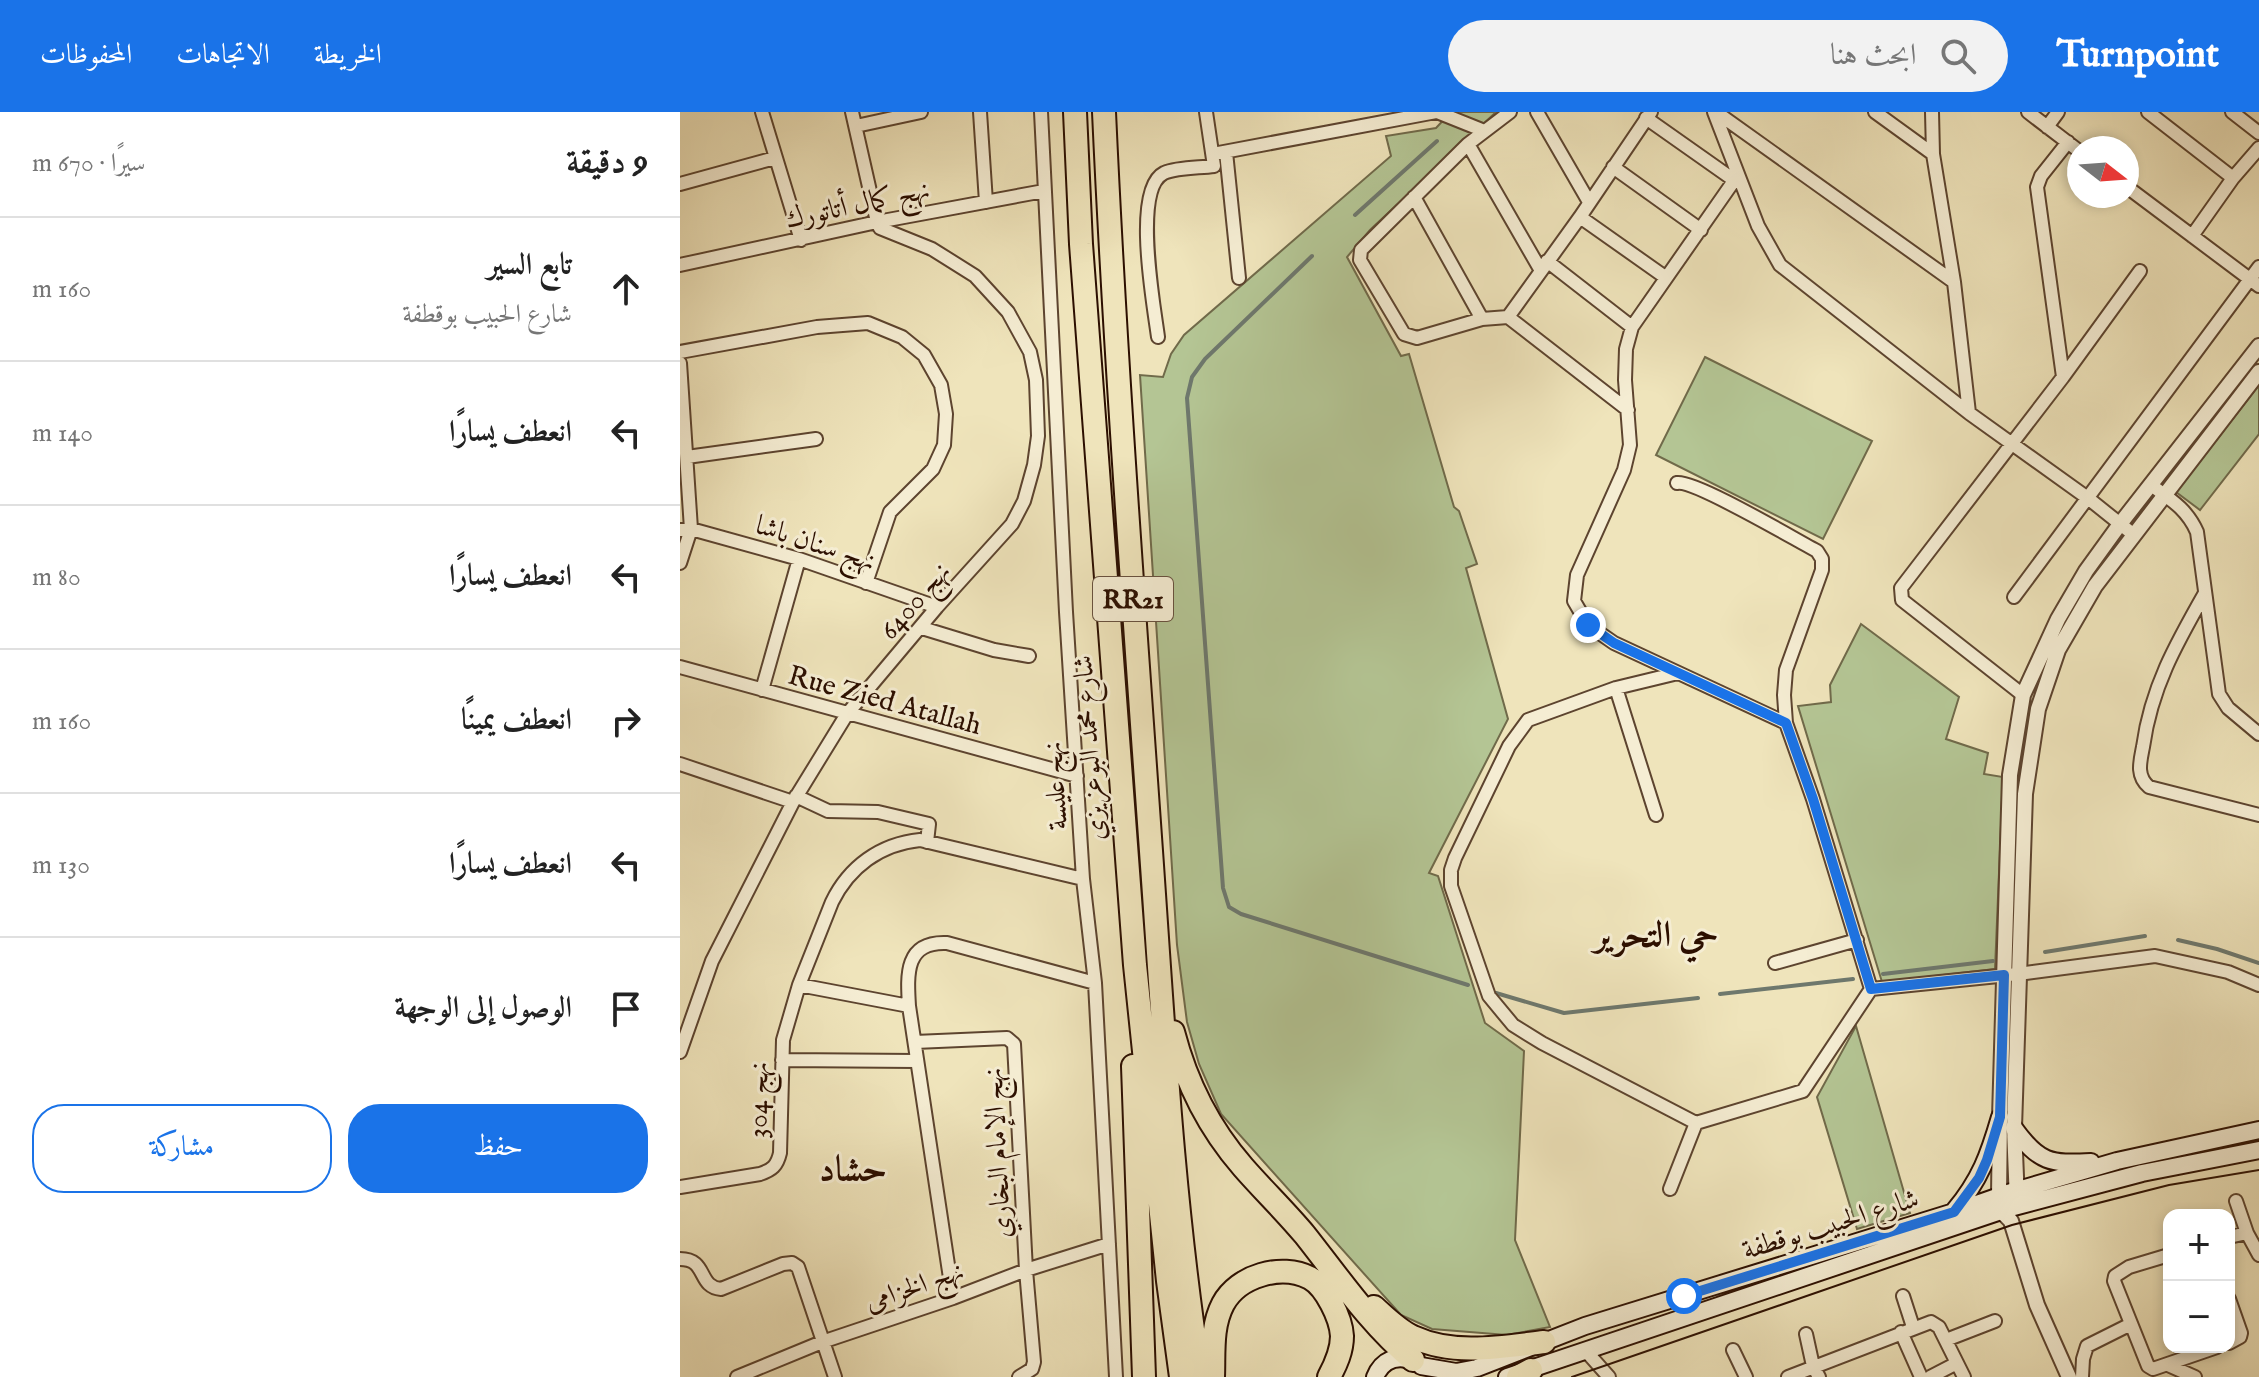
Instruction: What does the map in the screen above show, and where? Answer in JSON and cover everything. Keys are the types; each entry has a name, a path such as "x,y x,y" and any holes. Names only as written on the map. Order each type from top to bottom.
{"highway":[{"name":"شارع محمد البوعزيزي","path":"1075,112 1081,244 1135,965 1157,1088 1200,1377"},
{"name":"شارع محمد البوعزيزي","path":"1104,112 1114,341 1160,967 1157,1088 1168,1281 1181,1377"},
{"path":"1135,965 1132,1003 1134,1115 1144,1377"},
{"path":"1160,967 1181,1065 1204,1112 1240,1164 1324,1260 1387,1339 1420,1368"},
{"path":"1324,1260 1387,1319 1413,1337 1465,1348 1544,1342"},
{"path":"1213,1377 1214,1333 1223,1304 1250,1279 1270,1273 1289,1273 1310,1279 1336,1314 1342,1335 1339,1357 1329,1377"}],"main road":[{"path":"1954,1212 1979,1178 2000,1117"},
{"path":"2014,1128 2035,1155 2045,1160 2059,1163 2117,1161"},
{"name":"شارع الحبيب بوقطفة","path":"1507,1377 1524,1374 1585,1350 2009,1205 2117,1161 2259,1130"},
{"name":"شارع الحبيب بوقطفة","path":"1420,1368 1456,1372 1477,1368 1585,1326 1954,1212 2009,1205 2142,1173 2259,1150"},
{"path":"1375,1377 1381,1366 1396,1358 1420,1368"}],"street":[{"path":"762,112 801,240"},
{"path":"852,112 877,222"},
{"path":"856,126 921,112"},
{"path":"980,112 986,202"},
{"name":"نهج عليسة","path":"1041,112 1083,879 1095,983 1116,1377"},
{"path":"1206,112 1220,153 1239,278"},
{"path":"1220,153 1372,118 1436,112 1482,130"},
{"path":"1510,112 1482,130 1414,197 1361,250 1360,260 1404,334 1417,338 1482,319 1508,317 1628,410"},
{"path":"1537,112 1589,202"},
{"path":"1715,112 1736,177 1780,265 1969,413 2134,535"},
{"path":"1715,112 1954,282"},
{"path":"1875,112 1933,154"},
{"path":"1932,112 1933,154 1954,282 1969,413"},
{"path":"2028,112 2067,141"},
{"path":"2047,127 2058,112"},
{"path":"2148,112 2233,178"},
{"path":"2232,112 2248,117 2259,133"},
{"path":"1508,317 1648,115 1736,177"},
{"path":"2063,377 2037,187 2041,176 2067,143"},
{"path":"1468,144 1543,265 1632,327"},
{"path":"2192,236 2233,178 2259,148"},
{"path":"1158,337 1148,246 1150,192 1163,174 1214,166 1220,153"},
{"path":"680,184 775,158"},
{"path":"1613,167 1701,230"},
{"path":"1736,177 1632,327 1626,349 1625,380 1630,445 1624,470 1577,575 1574,601 1588,625 1614,643 1786,723"},
{"name":"نهج كمال أتاتورك","path":"680,265 877,222 1044,191"},
{"path":"2139,196 2254,283"},
{"path":"1414,197 1482,319"},
{"path":"1580,217 1665,277"},
{"name":"نهج 6400","path":"680,1052 712,961 795,799 847,714 937,607 999,541 1018,514 1034,465 1038,407 1030,352 1008,312 975,276 932,249 880,228 877,222"},
{"path":"2014,597 2254,283 2259,267"},
{"path":"2023,695 1902,600 1901,588 2140,271"},
{"path":"680,352 817,327 868,323 902,337 924,355 941,385 946,414 944,445 933,469 890,512 866,583"},
{"path":"2009,1205 2014,1128 2010,775 2023,695 2058,619 2086,571 2259,346"},
{"path":"680,363 687,457 686,529 680,563"},
{"path":"2069,1377 2037,1305 2009,1205 2000,1117 2025,794 2038,709 2058,650 2095,586 2259,372"},
{"path":"1038,407 1055,404"},
{"path":"687,457 816,439"},
{"path":"1677,483 1688,483 1817,551 1822,559 1822,570 1786,670 1786,723 1813,799 1871,989 1803,1091 1696,1123 1513,1025 1489,996 1451,886 1455,858 1518,730 1528,720 1616,688 1678,673"},
{"path":"2151,485 2181,507 2197,532 2219,694 2228,708 2259,734"},
{"name":"نهج سنان باشا","path":"686,529 799,559 937,607"},
{"path":"762,690 799,559"},
{"path":"2205,593 2176,643 2153,694 2140,775 2149,787 2259,815"},
{"path":"922,628 994,650 1029,656"},
{"name":"Rue Zied Atallah","path":"680,667 1077,776"},
{"path":"1616,688 1656,815"},
{"path":"680,764 828,811 878,812 929,824 927,842 1083,879"},
{"name":"نهج 304","path":"680,1187 760,1174 778,1163 782,1060 788,1018 832,902 852,871 884,849 905,842 927,842"},
{"path":"1775,963 1857,940"},
{"path":"953,1298 909,1006 907,980 911,960 917,952 935,942 970,947 1095,983"},
{"path":"1871,989 2155,956 2228,972 2259,985"},
{"path":"799,985 909,1006"},
{"name":"نهج الإمام البخاري","path":"915,1042 1007,1038 1014,1044 1034,1362 1032,1369 1019,1377"},
{"path":"782,1060 917,1061"},
{"path":"1670,1189 1696,1123"},
{"path":"2236,1201 2247,1233 2259,1254"},
{"path":"2235,1236 2247,1233"},
{"name":"نهج الخزامى","path":"737,1377 822,1342 1109,1244"},
{"path":"2163,1257 2129,1267 2115,1276 2114,1281 2148,1366 2153,1369 2201,1353"},
{"path":"680,1259 691,1259 707,1284 721,1289 792,1263 798,1267 835,1377"},
{"path":"1903,1296 1907,1330 1921,1377"},
{"path":"2235,1316 2241,1333 2235,1340"},
{"path":"1946,1340 1995,1321"},
{"path":"1788,1377 1816,1372 1907,1330 1935,1323 1964,1377"},
{"path":"2082,1377 2087,1346 2131,1324"},
{"path":"1806,1334 1816,1372"},
{"path":"1585,1350 1609,1377"},
{"path":"1733,1350 1746,1377"},
{"path":"1930,1377 1957,1363"},
{"path":"2168,1365 2195,1377"}],"green space":[{"path":"1451,112 1496,112 1370,230 1347,257 1401,356 1409,354 1454,507 1459,511 1477,564 1466,568 1508,719 1429,873 1438,876 1485,1023 1524,1051 1515,1240 1550,1327 1507,1335 1432,1329 1401,1315 1221,1114 1199,1064 1187,1022 1177,945 1140,375 1163,377 1171,354 1184,335 1391,156 1386,136 1436,128"},
{"path":"1705,357 1872,441 1823,539 1656,455"},
{"path":"2259,385 2259,434 2200,510 2176,492"},
{"path":"1861,624 1959,697 1946,739 1988,753 1984,774 2003,777 1995,969 1882,982 1798,706 1831,702 1830,685"},
{"path":"1856,1026 1910,1213 1857,1229 1817,1097"}],"waterway":[{"path":"1355,215 1437,141"},
{"path":"1312,256 1205,359 1192,377 1187,398 1223,888 1229,907 1241,914 1468,985"},
{"path":"2045,952 2145,936"},
{"path":"2178,940 2259,963"},
{"path":"1883,974 1993,961"},
{"path":"1720,994 1853,979"},
{"path":"1496,993 1564,1013 1698,998"}],"tram line":[{"path":"1572,1377 2012,1225 2169,1185 2259,1170"}],"district":[{"name":"حي التحرير","path":"1656,933"},
{"name":"حشاد","path":"853,1167"}],"route":[{"path":"1588,625 1614,643 1786,723 1813,799 1871,989 2004,975 2000,1117 1979,1178 1954,1212 1684,1296"}]}
